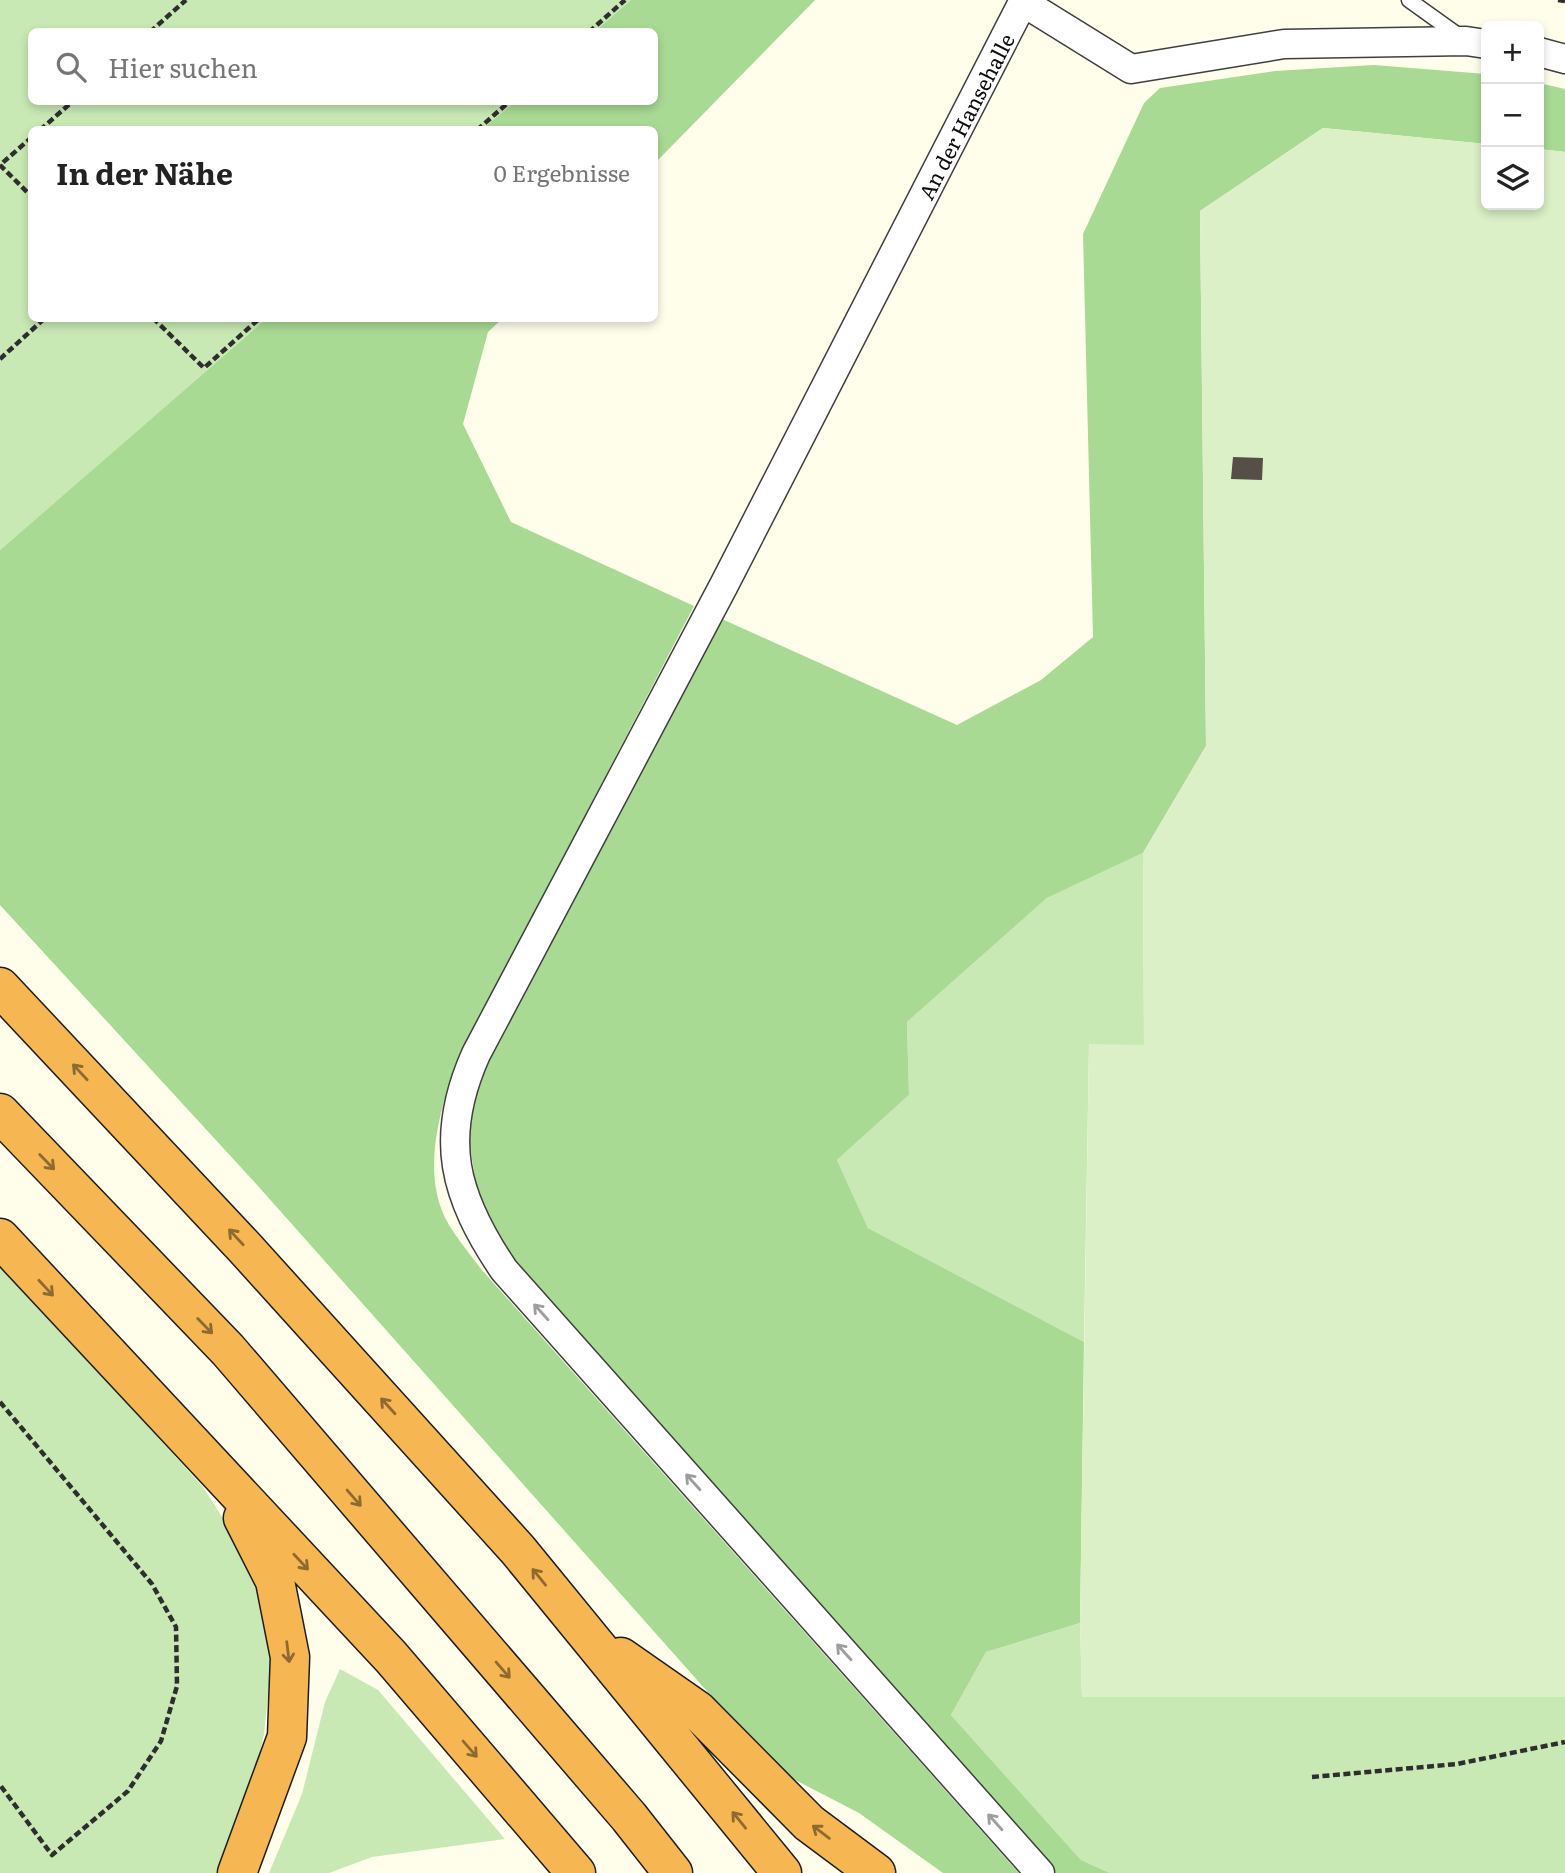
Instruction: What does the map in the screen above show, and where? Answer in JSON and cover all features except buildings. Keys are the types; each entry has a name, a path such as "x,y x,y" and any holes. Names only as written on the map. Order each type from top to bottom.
{"highway":[{"path":"0,987 254,1258 518,1550 782,1873"},
{"path":"0,1113 228,1350 629,1817 673,1873"},
{"path":"0,1237 391,1657 576,1873"},
{"path":"221,1476 275,1581 290,1657 287,1737 237,1873"},
{"path":"582,1630 697,1710 808,1823 876,1873"}],"street":[{"name":"An der Hansehalle","path":"1041,1873 504,1270 467,1207 459,1177 456,1112 464,1080 476,1054 724,585 1026,1 1131,69 1284,44 1476,43"},
{"path":"1544,53 1565,58"}],"lane":[{"path":"1409,0 1476,43"}],"path":[{"path":"154,28 186,0"},
{"path":"594,28 625,0"},
{"path":"1558,0 1565,1"},
{"path":"45,126 69,105"},
{"path":"482,126 506,105"},
{"path":"28,140 0,165 28,193"},
{"path":"0,359 41,322"},
{"path":"157,322 204,368 256,322"},
{"path":"0,1402 152,1584 176,1627 177,1686 161,1741 128,1791 52,1854 0,1785"},
{"path":"1312,1777 1457,1763 1565,1742"}],"green space":[{"path":"0,0 631,0 598,28 28,28 28,105 511,105 486,126 28,126 28,322 263,322 0,550"},
{"path":"631,0 815,0 658,160 658,126 486,126 511,105 658,105 658,28 598,28"},
{"path":"1374,65 1481,74 1481,144 1323,128 1200,211 1206,746 1143,853 1047,898 907,1022 909,1095 837,1160 868,1228 1084,1342 1080,1623 986,1652 951,1715 1081,1860 1110,1873 1052,1873 512,1256 478,1200 470,1145 470,1106 486,1064 722,619 957,725 1041,680 1093,637 1083,234 1144,103 1160,88 1275,71"},
{"path":"1544,84 1565,89 1565,152 1544,150"},
{"path":"1323,128 1481,144 1481,210 1544,210 1544,150 1565,152 1565,1697 1082,1697 1080,1623 1089,1044 1144,1045 1143,853 1206,746 1200,211"},
{"path":"263,322 499,322 488,332 463,424 511,522 694,606 456,1063 435,1144 435,1186 440,1206 449,1225 481,1269 1019,1873 943,1873 859,1813 778,1771 258,1186 0,905 0,550"},
{"path":"1143,853 1144,1045 1089,1045 1084,1342 868,1228 837,1160 909,1095 907,1022 1047,898"},
{"path":"0,1264 203,1487 252,1564 275,1630 264,1734 249,1804 220,1873 0,1873"},
{"path":"1080,1623 1082,1697 1565,1697 1565,1873 1110,1873 1081,1860 951,1715 986,1652"},
{"path":"340,1669 378,1690 505,1839 372,1857 329,1873 269,1873 302,1794 325,1702"}]}
